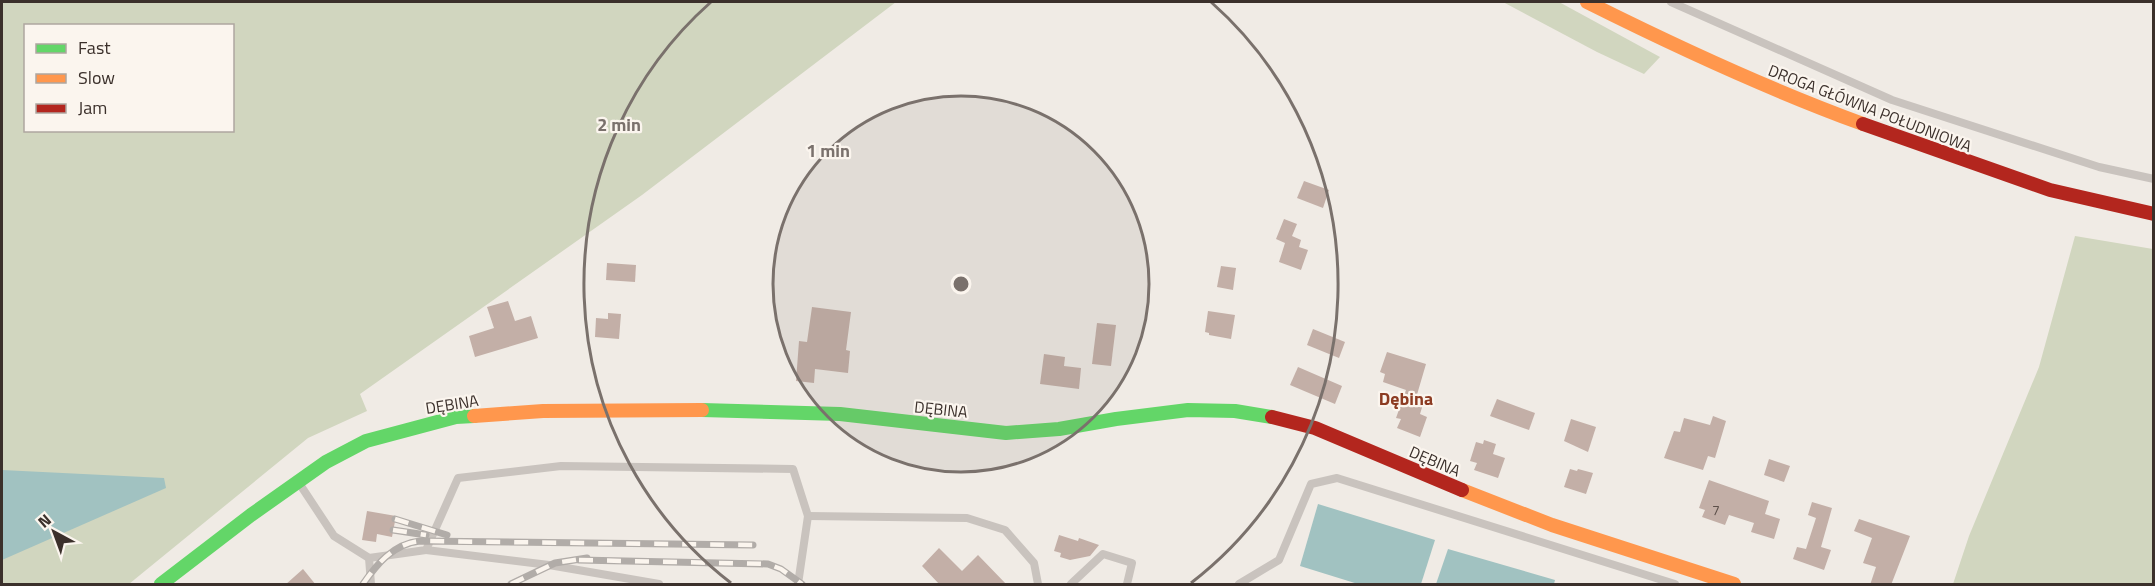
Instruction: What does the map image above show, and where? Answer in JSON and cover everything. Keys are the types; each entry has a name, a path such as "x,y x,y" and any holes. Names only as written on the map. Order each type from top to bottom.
{"street":[{"name":"DROGA GŁÓWNA POŁUDNIOWA","path":"1587,2 1676,48 1787,96 1975,165 2040,186 2154,214"},
{"name":"DĘBINA","path":"161,585 251,515 326,462 366,441 456,417 543,411 739,410 840,414 1006,433 1059,429 1188,410 1235,411 1281,418 1315,428 1446,484 1552,525 1734,585"}],"lane":[{"path":"1671,2 1892,100 2099,167 2154,179"},
{"path":"426,550 458,478 561,466 793,469 808,516 798,585"},
{"path":"1239,585 1279,560 1311,484 1337,478 1675,585"},
{"path":"298,482 334,536 369,558 426,550 549,565 659,585"},
{"path":"808,516 967,518 1005,530 1034,563 1038,585"},
{"path":"1071,585 1103,554 1132,563 1127,585"},
{"path":"369,558 372,585"}],"green space":[{"path":"2,2 896,2 642,195 360,394 367,411 308,438 129,584 2,584"},
{"path":"1503,2 1559,2 1660,57 1644,74"},
{"path":"2075,236 2153,249 2153,584 1953,584 1969,536 2039,367"}],"water":[{"path":"2,470 164,478 166,488 2,560"},
{"path":"1318,504 1435,540 1421,584 1358,584 1300,566"},
{"path":"1448,549 1555,580 1554,584 1436,584"}],"building":[{"path":"1304,181 1329,190 1323,208 1297,198"},
{"path":"1284,219 1297,224 1292,236 1301,240 1299,247 1308,250 1301,270 1279,262 1285,243 1276,239"},
{"path":"607,263 636,265 635,282 606,280"},
{"path":"1221,266 1236,268 1233,290 1217,287"},
{"path":"508,301 515,321 531,316 538,338 475,357 469,336 494,328 487,307"},
{"path":"812,307 851,312 846,350 850,351 848,373 815,369 814,383 796,381 799,341 807,342"},
{"path":"1208,311 1235,315 1231,339 1209,335 1205,332"},
{"path":"608,313 621,314 619,339 595,337 596,318 608,319"},
{"path":"1097,323 1116,325 1111,366 1092,364"},
{"path":"1313,329 1345,342 1339,358 1307,345"},
{"path":"1387,352 1426,364 1416,398 1424,401 1420,414 1427,417 1420,437 1397,428 1401,419 1396,418 1406,390 1383,382 1385,374 1380,372"},
{"path":"1044,354 1065,357 1064,366 1081,368 1079,389 1040,384"},
{"path":"1298,367 1342,386 1335,404 1290,385"},
{"path":"1497,399 1535,413 1529,430 1490,416"},
{"path":"1713,416 1726,421 1715,458 1708,456 1703,470 1664,458 1674,431 1680,432 1684,418 1710,425"},
{"path":"1571,419 1596,427 1588,452 1564,441"},
{"path":"1484,440 1496,444 1493,454 1505,458 1498,478 1474,470 1477,463 1470,461 1476,442 1483,444"},
{"path":"1769,459 1790,466 1784,482 1764,475"},
{"path":"1570,469 1593,473 1586,494 1564,487"},
{"path":"1709,480 1769,501 1765,514 1780,519 1774,539 1751,532 1754,523 1729,515 1725,525 1702,517 1705,510 1699,508"},
{"path":"1812,502 1832,508 1821,547 1831,550 1824,570 1793,559 1797,547 1806,549 1816,518 1808,515"},
{"path":"367,511 396,516 392,537 377,534 376,542 362,540"},
{"path":"1859,519 1910,536 1891,585 1870,585 1876,567 1863,563 1872,538 1854,531"},
{"path":"1059,535 1078,541 1079,538 1099,545 1090,556 1070,560 1060,557 1061,553 1054,551"},
{"path":"939,548 962,571 978,555 1007,585 940,585 922,566"},
{"path":"303,569 316,585 285,585"}],"railway":[{"path":"395,519 447,535"},
{"path":"393,530 426,535"},
{"path":"363,584 387,556 402,546 420,541 753,545"},
{"path":"511,584 555,563 587,558"},
{"path":"579,560 768,564 781,569 802,584"}],"traffic: fast":[{"path":"702,410 840,414 1006,433 1059,429 1188,410 1235,411 1272,417"},
{"path":"161,584 251,515 326,462 366,441 456,417 474,416"}],"traffic: slow":[{"path":"1587,2 1724,67 1792,97 1863,124"},
{"path":"474,416 543,411 702,410"},
{"path":"1462,490 1552,525 1734,584"}],"traffic: jam":[{"path":"1863,124 2050,190 2154,214"},
{"path":"1272,417 1315,428 1462,490"}],"district":[{"name":"Dębina","path":"1406,398"}]}
